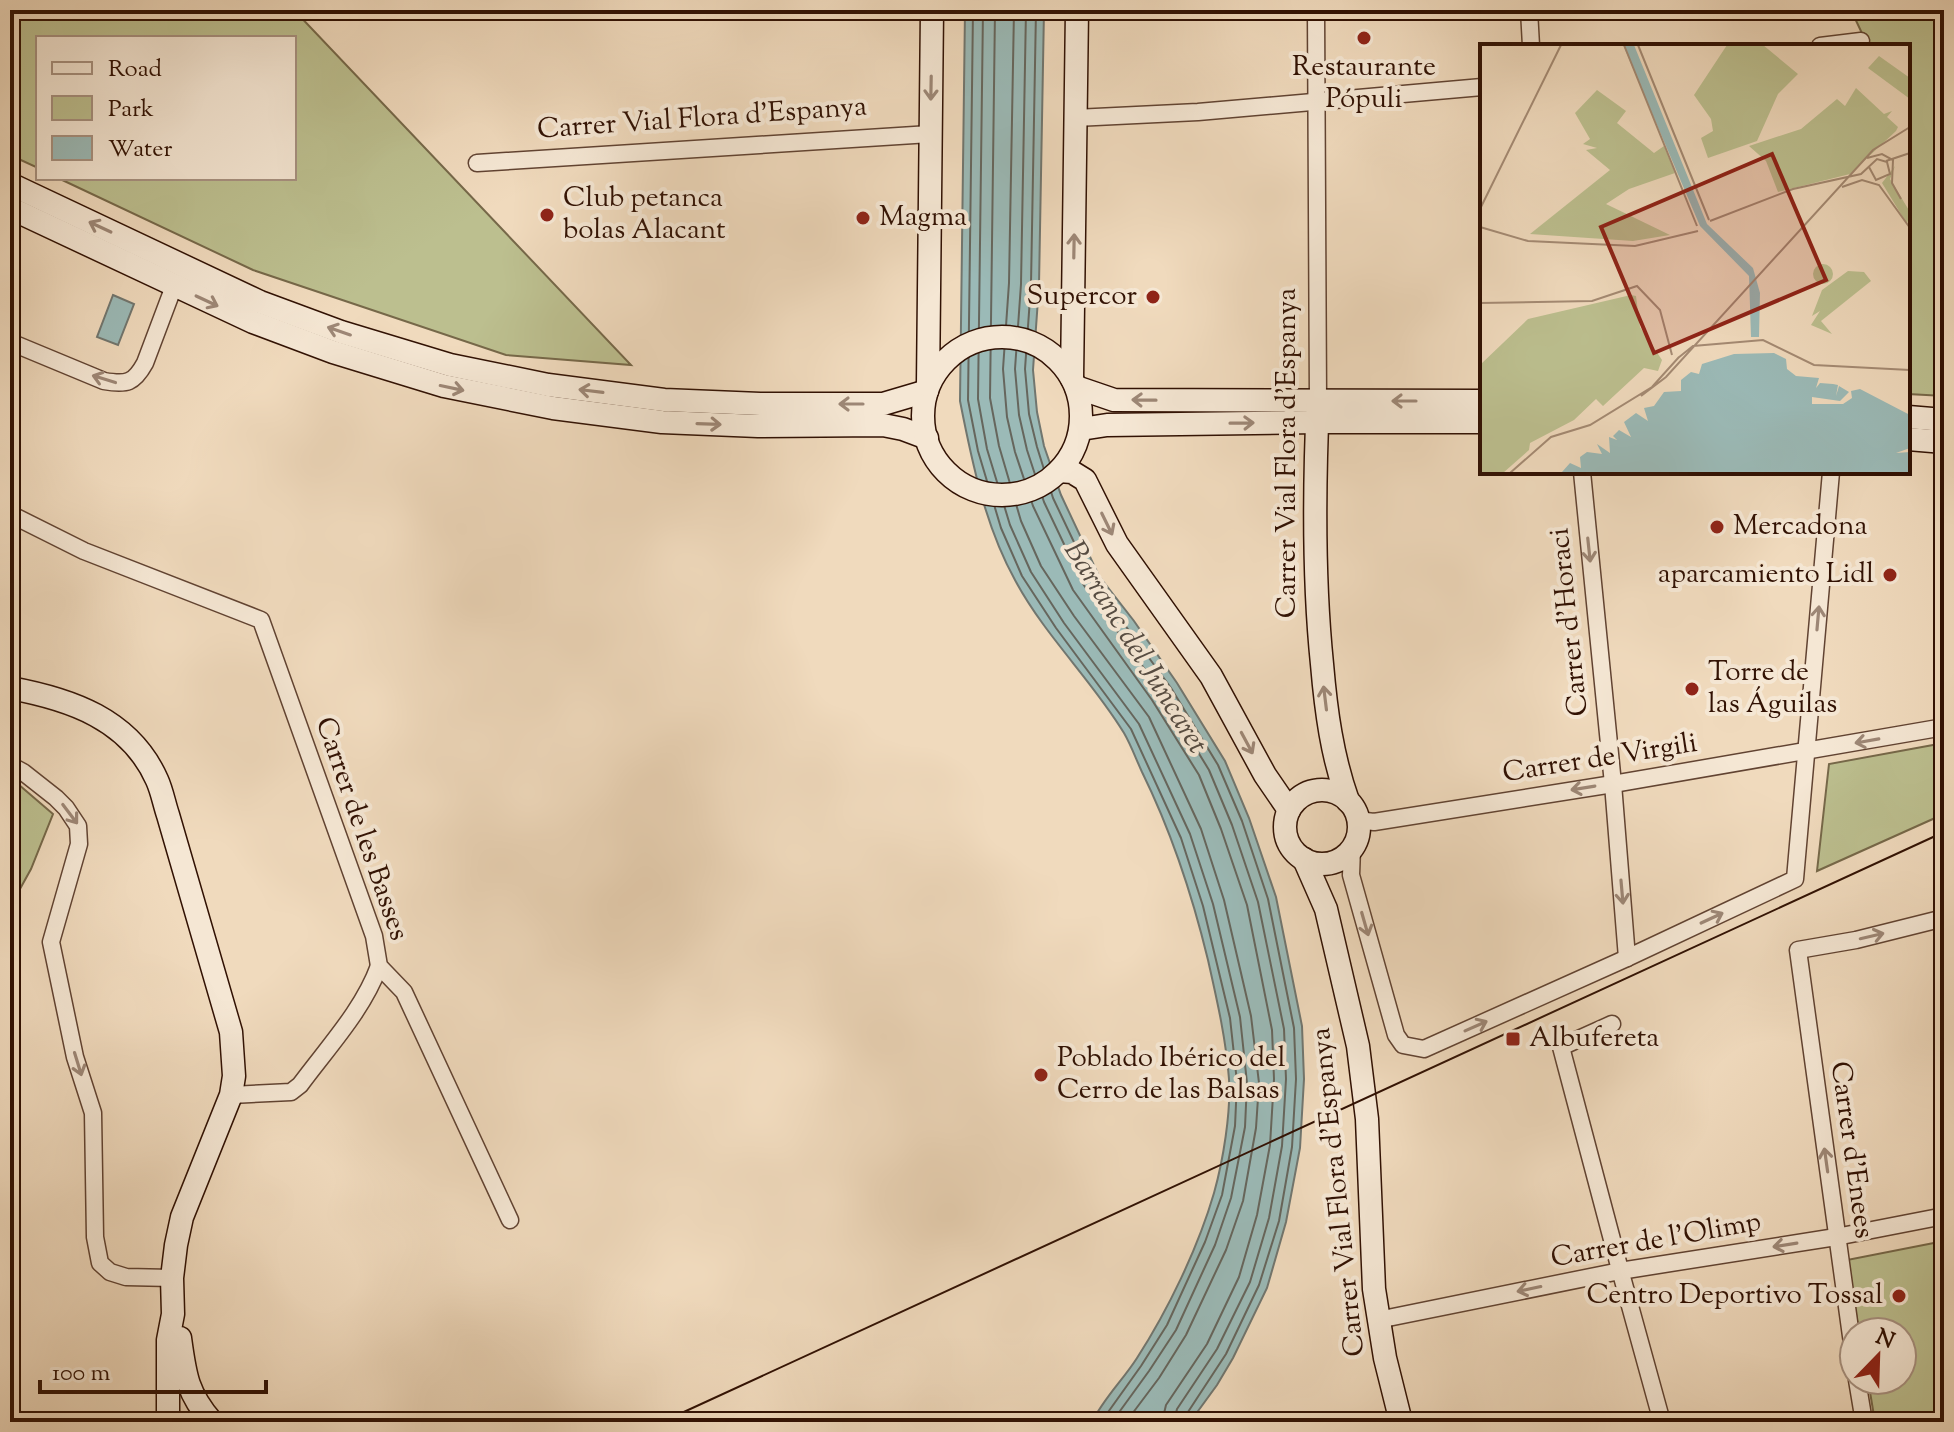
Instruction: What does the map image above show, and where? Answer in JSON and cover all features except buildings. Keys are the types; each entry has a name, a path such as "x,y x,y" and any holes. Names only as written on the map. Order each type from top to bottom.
{"main road":[{"path":"10,184 260,302 341,332 450,365 548,385 664,400 883,404 927,389 947,358 970,343 1000,336 1025,340 1044,348 1062,364 1074,383 1081,402 1081,429 1073,451 1059,471 1041,484 1019,493 1004,495 966,486 938,461 927,438 923,415 927,389 932,10"},
{"path":"1074,383 1077,10"},
{"path":"10,208 253,322 333,352 444,386 553,408 662,422 758,426 883,425 927,438"},
{"path":"1074,383 1114,400 1480,422"},
{"path":"1081,429 1480,401"},
{"name":"Carrer Vial Flora d'Espanya","path":"1317,411 1315,506 1318,629 1330,738 1338,774 1353,810"},
{"path":"1910,417 1944,420"},
{"path":"1910,439 1944,442"},
{"path":"1059,471 1072,472 1085,480 1117,544 1211,676 1265,775 1289,810"},
{"path":"10,688 87,709 127,738 143,755 157,779 231,1032 234,1076 231,1095 182,1217 176,1245 172,1278 173,1314 168,1340 168,1422"},
{"path":"1326,790 1338,794 1353,810 1357,839 1347,854 1334,862 1314,863 1304,859 1296,853 1285,835 1289,810 1302,795 1326,790"},
{"name":"Carrer Vial Flora d'Espanya","path":"1304,859 1326,909 1358,1046 1367,1119 1374,1289 1385,1358 1401,1422"},
{"name":"Carrer Vial Flora d'Espanya","path":"1326,909 1329,877 1334,862"},
{"path":"173,1314 190,1390 212,1421"}],"street":[{"name":"Carrer Vial Flora d'Espanya","path":"1316,10 1317,411"},
{"path":"1529,10 1531,44"},
{"path":"1838,44 1861,41"},
{"path":"1075,118 1198,112 1480,87"},
{"name":"Carrer Vial Flora d'Espanya","path":"477,163 930,134"},
{"path":"10,342 104,381 121,384 131,381 145,363 174,286"},
{"name":"Carrer d'Horaci","path":"1582,474 1627,958"},
{"path":"1352,848 1351,875 1396,1035 1403,1045 1424,1049 1795,879 1831,474"},
{"name":"Carrer de les Basses","path":"10,514 84,551 261,620 374,936 379,966 404,992 510,1220"},
{"name":"Carrer de Virgili","path":"1353,810 1374,822 1944,727"},
{"path":"10,765 56,798 78,826 79,844 51,942 75,1057 93,1113 95,1237 100,1263 110,1272 126,1277 172,1278"},
{"name":"Carrer d'Enees","path":"1848,1316 1798,950 1856,940 1944,918"},
{"path":"231,1095 291,1092 300,1085 362,1000 379,966"},
{"path":"1612,1024 1561,1047 1662,1422"},
{"name":"Carrer de l'Olimp","path":"1378,1320 1620,1271 1836,1237 1944,1216"},
{"path":"1860,1396 1864,1422"}],"green space":[{"path":"10,10 294,10 631,365 506,355 253,270 62,180 296,180 296,36 36,36 36,167 10,155"},
{"path":"1851,10 1944,10 1944,396 1910,394 1910,44 1867,44"},
{"path":"1944,743 1944,814 1817,871 1829,764"},
{"path":"11,778 53,814 31,869 10,907"},
{"name":"Centro Deportivo Tossal","path":"1944,1241 1944,1422 1875,1422 1871,1396 1918,1396 1918,1316 1856,1316 1847,1260"}],"water":[{"name":"Barranc del Juncaret","path":"965,10 1044,10 1039,285 1033,370 1044,446 1061,495 1099,576 1177,683 1225,761 1249,818 1276,897 1302,1026 1304,1079 1300,1148 1286,1222 1267,1288 1233,1358 1190,1422 1092,1422 1149,1339 1200,1235 1223,1152 1229,1079 1221,1020 1202,935 1163,818 1124,733 1040,620 1015,580 995,538 975,470 960,401"},
{"path":"113,295 134,304 118,345 97,337"}],"tram line":[{"path":"662,1422 1944,832"}],"place":[{"name":"Restaurante Pópuli","path":"1364,38"},
{"name":"Club petanca bolas Alacant","path":"547,215"},
{"name":"Magma","path":"863,218"},
{"name":"Supercor","path":"1153,297"},
{"name":"Mercadona","path":"1717,527"},
{"name":"aparcamiento Lidl","path":"1890,575"},
{"name":"Torre de las Águilas","path":"1692,689"},
{"name":"Albufereta","path":"1513,1039"},
{"name":"Poblado Ibérico del Cerro de las Balsas","path":"1041,1075"},
{"name":"Centro Deportivo Tossal","path":"1899,1296"}]}
